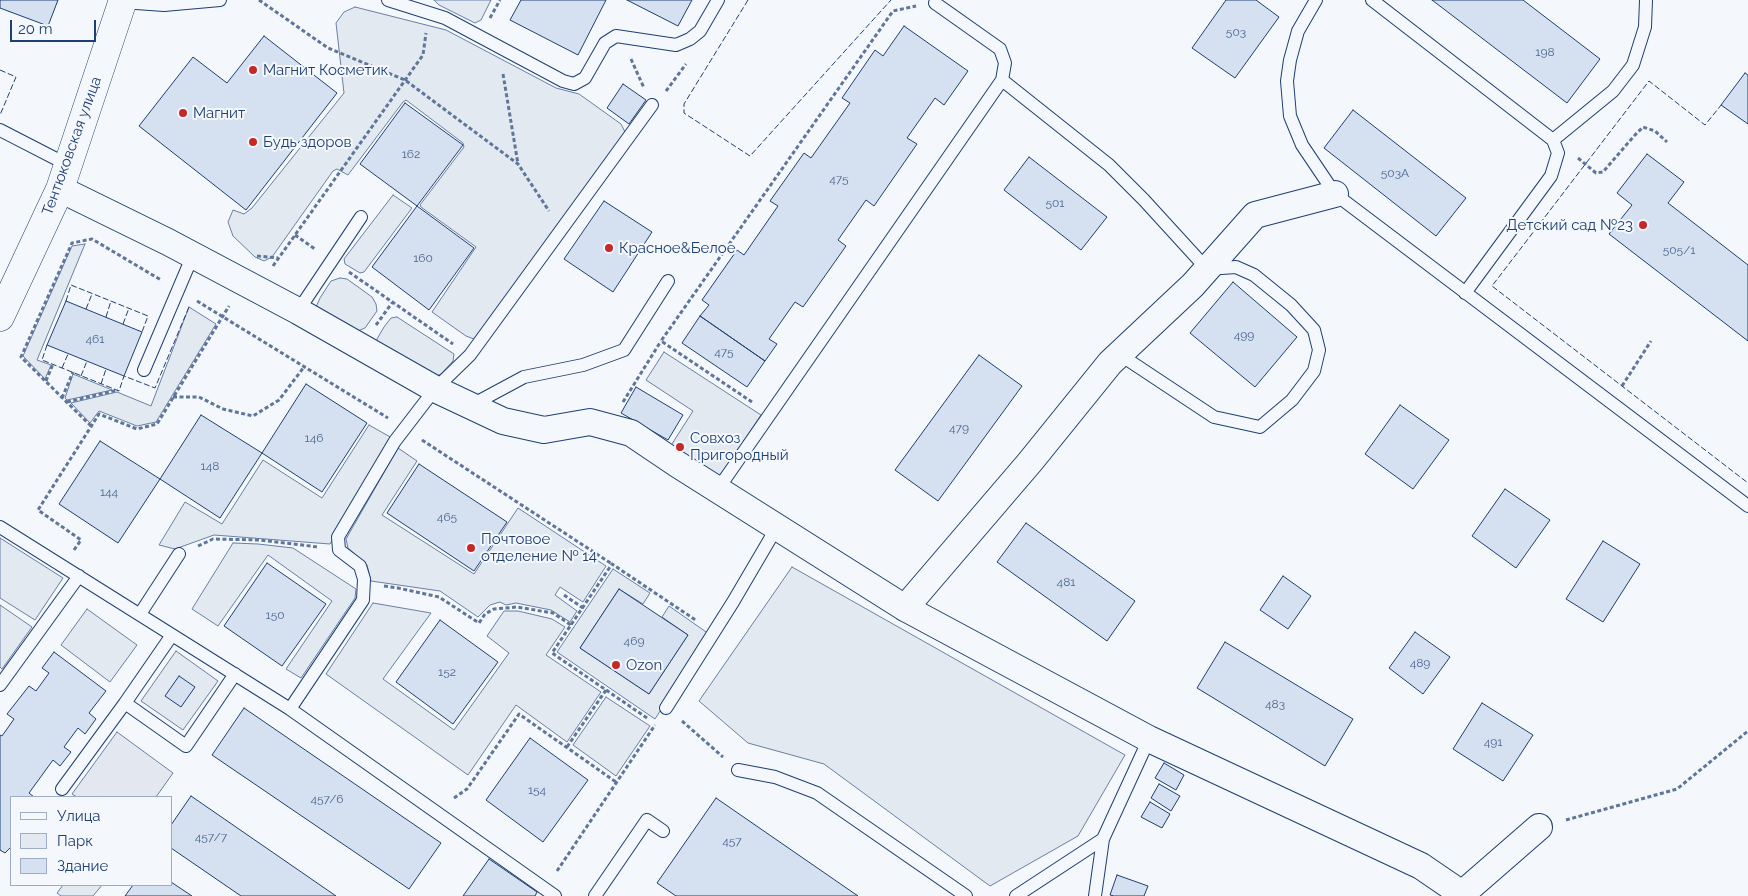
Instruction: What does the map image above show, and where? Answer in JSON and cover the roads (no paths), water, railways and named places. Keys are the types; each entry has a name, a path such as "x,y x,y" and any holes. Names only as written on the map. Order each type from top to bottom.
{"street":[{"name":"Тентюковская улица","path":"0,317 64,177 123,1"},
{"path":"64,177 193,255 298,311 435,389 503,421 544,430 590,422 631,433 905,608 1149,739 1421,866 1461,895 1539,827"},
{"path":"905,608 1030,462 1110,363 1193,285 1255,215 1335,194"}],"lane":[{"path":"123,1 164,5 220,0"},
{"path":"388,0 415,4 427,12 445,18 563,81 574,84 585,78 605,43 616,36 676,45 690,39 700,31 718,0"},
{"path":"1316,0 1298,31 1290,60 1287,80 1289,107 1290,116 1302,145 1335,194 1748,506"},
{"path":"1372,0 1553,140 1558,152 1551,176 1465,293"},
{"path":"1553,140 1612,91 1633,65 1645,27 1646,0"},
{"path":"718,490 1002,80 1005,63 1000,49 935,2"},
{"path":"1002,80 1109,165 1207,269 1236,267 1254,275 1291,305 1314,330 1319,350 1314,371 1292,400 1260,427 1214,417 1119,354"},
{"path":"290,709 363,600 364,584 360,566 339,550 338,537 395,441 435,389 470,355 652,105"},
{"path":"0,130 64,177"},
{"path":"298,311 361,217"},
{"path":"144,370 193,255"},
{"path":"470,406 524,377 583,365 624,350 668,281"},
{"path":"0,527 290,709 550,892"},
{"path":"666,708 777,527"},
{"path":"140,614 179,554"},
{"path":"0,685 79,576"},
{"path":"62,790 172,635"},
{"path":"125,703 186,746 235,674"},
{"path":"1095,896 1103,839 1149,739"},
{"path":"738,770 775,777 817,793 966,896"},
{"path":"595,896 648,820 663,831"},
{"path":"1016,896 1103,839"}],"place":[{"name":"Магнит Косметик","path":"253,70"},
{"name":"Магнит","path":"183,113"},
{"name":"Будь здоров","path":"253,142"},
{"name":"Детский сад №23","path":"1643,225"},
{"name":"Красное&Белое","path":"609,248"},
{"name":"Совхоз Пригородный","path":"680,447"},
{"name":"Почтовое отделение № 14","path":"471,548"},
{"name":"Ozon","path":"616,665"}]}
